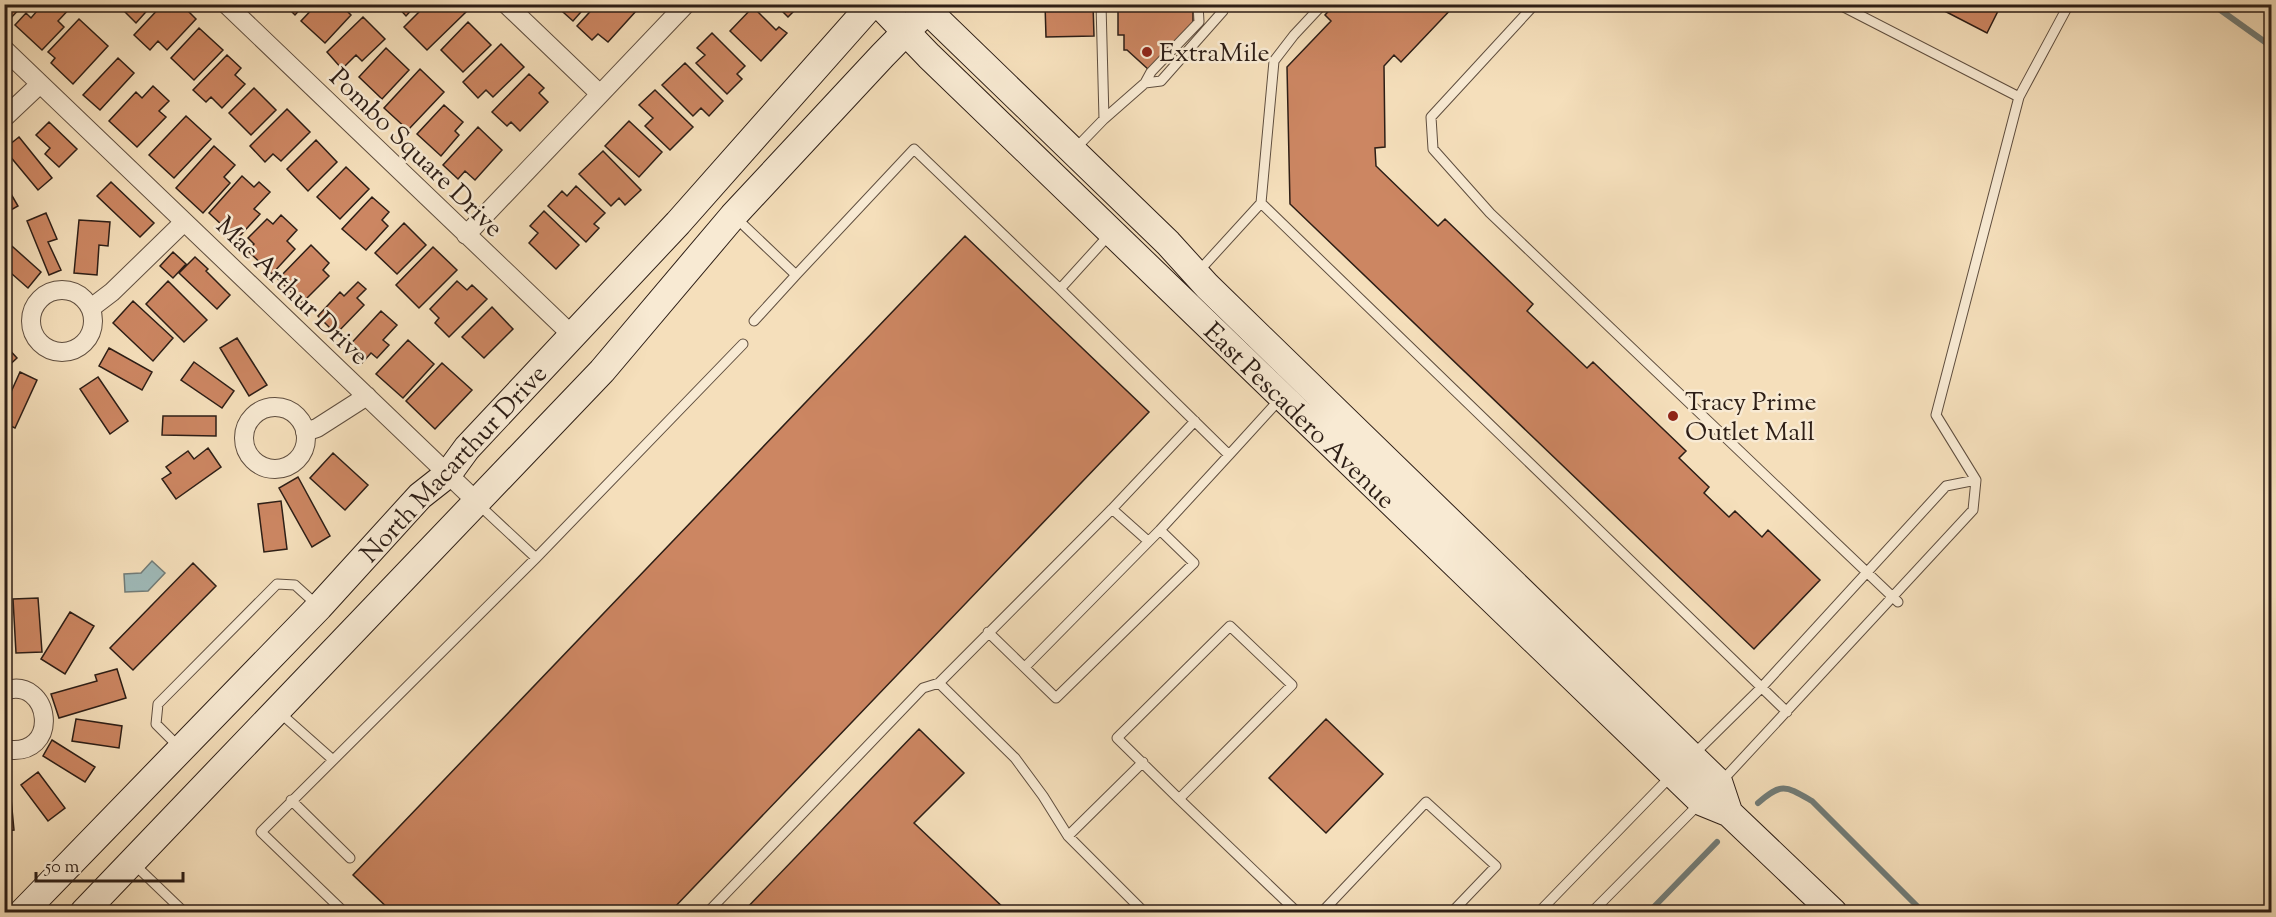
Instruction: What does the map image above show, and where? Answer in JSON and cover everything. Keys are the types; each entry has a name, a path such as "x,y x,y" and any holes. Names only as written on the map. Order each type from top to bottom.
{"main road":[{"name":"North Macarthur Drive","path":"23,912 319,607 420,496 448,474 467,448 678,223 872,4"},
{"name":"East Pescadero Avenue","path":"879,4 1112,232 1291,387 1833,912"},
{"name":"North Macarthur Drive","path":"84,912 602,372 733,216 906,32 927,6"},
{"name":"East Pescadero Avenue","path":"927,6 1168,243 1291,387"}],"street":[{"name":"Pombo Square Drive","path":"226,4 573,336"},
{"path":"506,4 600,94"},
{"path":"466,235 686,4"},
{"name":"Mac Arthur Drive","path":"4,49 477,502"},
{"path":"4,118 40,84"},
{"name":"Mac Arthur Drive","path":"91,308 112,292 184,222"},
{"name":"Mac Arthur Drive","path":"305,432 317,428 367,396"},
{"path":"4,691 12,688 30,692 42,705 45,722 44,729 34,744 17,751 4,748"}],"lane":[{"path":"1101,4 1104,118"},
{"path":"1073,152 1104,118 1145,83 1151,72 1198,22 1198,4"},
{"path":"1196,274 1261,203 1274,61 1323,4"},
{"path":"1535,4 1431,117 1432,149 1490,213 1895,599"},
{"path":"1838,4 2019,97"},
{"path":"1592,912 1710,793 1895,599 1973,510 1976,480 1936,415 2019,97 2069,4"},
{"path":"1145,83 1161,81 1222,7"},
{"path":"754,321 914,149 1229,455"},
{"path":"1261,203 1787,712"},
{"path":"733,216 796,275"},
{"path":"1060,289 1112,232"},
{"path":"344,912 261,832 536,558 743,344"},
{"path":"1025,667 1160,530 1291,387"},
{"path":"708,912 923,688 939,683 1112,509 1195,421"},
{"path":"1539,912 1761,688 1946,486 1976,480"},
{"path":"477,502 536,558"},
{"path":"1112,509 1148,541"},
{"path":"988,632 1056,698 1194,563 1160,530"},
{"path":"181,749 156,724 158,704 277,584 295,585 319,607"},
{"path":"1179,799 1292,685 1230,626 1117,738 1143,762 1179,799 1297,912"},
{"path":"939,683 1014,758 1043,796 1068,836 1144,912"},
{"path":"277,711 332,759"},
{"path":"1068,836 1143,762"},
{"path":"291,800 350,858"},
{"path":"1322,912 1426,802 1496,866 1452,912"},
{"path":"132,862 184,912"}],"water":[{"path":"152,561 165,573 148,591 125,592 124,574 141,573"}],"building":[{"path":"4,4 24,4 9,20 4,16"},
{"path":"43,4 73,5 58,21 64,27 42,50 15,25 26,13 31,18"},
{"path":"117,4 153,4 136,23"},
{"path":"163,4 181,4 196,19 167,50 158,41 150,50 134,35"},
{"path":"284,4 305,4 295,15"},
{"path":"317,4 340,4 351,15 325,43 301,21"},
{"path":"395,4 417,4 406,16"},
{"path":"427,4 458,4 466,12 427,50 404,27"},
{"path":"554,4 588,4 573,21"},
{"path":"597,4 631,4 637,10 608,42 598,34 592,40 577,26"},
{"path":"775,4 801,4 788,17"},
{"path":"1045,4 1093,4 1094,36 1046,37"},
{"path":"1118,4 1193,4 1193,25 1149,70 1127,50 1124,50 1124,35 1118,35"},
{"path":"1335,4 1456,4 1401,62 1394,55 1384,66 1385,147 1375,148 1376,166 1438,226 1445,219 1533,304 1527,311 1587,368 1593,362 1686,451 1679,458 1709,487 1704,493 1729,517 1735,511 1762,537 1768,530 1820,580 1754,649 1290,204 1287,67 1331,21 1325,15"},
{"path":"1931,4 1996,4 1995,7 1999,9 1987,33"},
{"path":"753,7 776,30 779,27 787,33 761,61 730,31"},
{"path":"363,17 385,39 362,61 356,55 342,69 327,52"},
{"path":"79,19 108,46 73,84 51,63 55,58 48,52"},
{"path":"468,22 491,45 463,72 441,50"},
{"path":"199,28 223,50 194,80 171,58"},
{"path":"712,33 745,66 737,74 742,79 727,94 696,63 705,55 697,48"},
{"path":"501,44 524,67 493,97 486,90 478,98 463,82"},
{"path":"386,48 409,70 382,99 359,77"},
{"path":"227,55 241,68 235,75 245,84 222,108 211,97 206,102 193,90"},
{"path":"118,58 134,73 100,110 83,95"},
{"path":"685,63 723,101 709,116 701,108 693,116 662,85"},
{"path":"420,69 444,92 408,130 384,108"},
{"path":"529,74 544,88 539,93 548,102 520,131 511,122 507,126 492,112"},
{"path":"153,86 169,101 159,111 166,117 137,147 109,121 136,92 142,98"},
{"path":"254,88 276,110 251,135 229,113"},
{"path":"655,90 693,127 670,150 645,126 653,118 639,105"},
{"path":"444,105 463,122 455,131 459,135 441,156 417,134"},
{"path":"287,109 310,132 281,161 273,154 265,162 250,146"},
{"path":"186,116 211,139 174,178 149,155"},
{"path":"629,121 662,152 639,177 605,146"},
{"path":"49,122 77,149 59,167 45,154 50,148 36,135"},
{"path":"478,127 502,150 475,180 465,171 458,179 443,165"},
{"path":"19,137 52,178 38,190 4,149"},
{"path":"316,140 337,162 308,191 287,169"},
{"path":"214,146 235,165 224,177 230,183 203,213 176,188"},
{"path":"603,151 641,190 625,205 619,198 611,206 579,174"},
{"path":"346,167 369,189 340,219 317,197"},
{"path":"242,176 254,187 259,182 270,192 254,209 260,214 237,239 209,213"},
{"path":"4,182 18,206 4,214"},
{"path":"111,182 154,223 140,237 97,196"},
{"path":"576,186 605,213 594,224 599,228 586,242 548,206 562,191 567,196"},
{"path":"372,197 389,212 382,220 388,226 366,250 342,229"},
{"path":"544,211 579,245 556,269 529,243 538,233 530,226"},
{"path":"46,213 57,239 48,242 61,270 49,275 27,221"},
{"path":"281,215 297,230 287,241 295,249 272,274 248,251 254,244 248,238 267,219 273,224"},
{"path":"79,220 110,222 108,246 99,245 97,275 74,273"},
{"path":"404,223 426,245 397,274 375,253"},
{"path":"965,236 1149,412 670,912 392,912 353,875"},
{"path":"4,239 41,272 28,288 4,267"},
{"path":"311,245 329,263 323,270 329,276 302,303 278,279"},
{"path":"433,247 457,270 419,308 396,285"},
{"path":"173,252 186,264 173,278 160,266"},
{"path":"195,257 230,295 217,309 179,273"},
{"path":"168,281 207,320 184,342 146,304"},
{"path":"457,281 467,290 472,285 487,299 449,337 435,323 439,318 430,309"},
{"path":"358,282 366,289 357,298 364,305 336,334 318,316 340,292 344,296"},
{"path":"133,301 173,338 153,361 113,323"},
{"path":"492,307 513,329 484,358 462,337"},
{"path":"381,311 397,325 383,340 389,345 377,358 371,353 362,363 346,349"},
{"path":"237,338 267,385 249,396 220,348"},
{"path":"408,340 434,364 403,398 376,374"},
{"path":"4,344 17,358 4,370"},
{"path":"109,348 152,372 142,390 99,366"},
{"path":"194,362 234,391 222,408 181,380"},
{"path":"442,363 472,390 435,429 406,401"},
{"path":"20,372 37,380 15,428 4,423 4,389 11,392"},
{"path":"98,377 128,421 110,434 80,389"},
{"path":"163,416 216,416 216,436 162,435"},
{"path":"208,448 221,467 176,499 162,479 171,473 166,467 188,451 194,459"},
{"path":"333,453 368,485 345,510 310,478"},
{"path":"298,477 330,536 312,547 279,488"},
{"path":"281,501 287,549 264,552 258,504"},
{"path":"193,563 216,586 133,670 110,648"},
{"path":"38,598 42,652 16,653 13,599"},
{"path":"70,612 94,626 65,674 41,659"},
{"path":"117,669 126,698 59,718 51,694 97,681 95,675"},
{"path":"76,719 122,726 119,748 72,741"},
{"path":"1326,719 1383,774 1326,833 1269,778"},
{"path":"919,729 964,773 914,823 1008,912 743,912"},
{"path":"52,740 95,767 85,782 43,756"},
{"path":"4,767 8,767 14,830 4,831"},
{"path":"38,772 65,808 48,821 21,785"}],"waterway":[{"path":"2212,4 2272,47"},
{"path":"1758,803 1779,789 1796,792 1812,801 1923,912"},
{"path":"1649,912 1717,842"}],"place":[{"name":"ExtraMile","path":"1147,52"},
{"name":"Tracy Prime Outlet Mall","path":"1673,416"}]}
